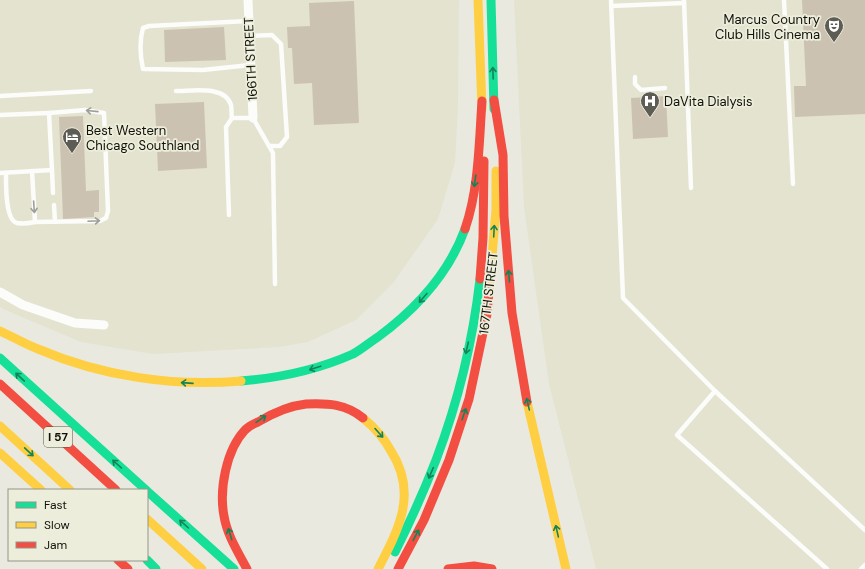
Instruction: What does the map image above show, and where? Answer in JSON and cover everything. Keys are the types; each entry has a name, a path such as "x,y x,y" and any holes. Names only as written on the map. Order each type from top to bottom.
{"main road":[{"name":"167TH STREET","path":"386,569 413,516 437,458 456,396 475,314 481,264 484,209 484,147 478,0"},
{"name":"167TH STREET","path":"398,569 424,520 449,460 469,400 487,314 496,210 491,0"},
{"path":"494,100 503,155 504,216 512,313 526,396 566,569"},
{"path":"0,331 22,343 85,366 141,378 189,383 226,383 272,378 313,369 353,354 393,326 422,300 453,257 468,223 475,181 482,101"},
{"path":"0,358 145,489"},
{"name":"I 57","path":"0,384 115,489"},
{"path":"247,569 231,540 224,516 222,496 225,476 231,455 245,430 268,414 296,404 324,404 347,408 372,425 386,440 398,463 405,487 403,512 388,551 378,569"},
{"name":"I 57","path":"0,426 69,489"},
{"path":"0,453 40,489"},
{"path":"148,492 234,569"},
{"path":"148,520 202,569"},
{"path":"119,561 128,569"},
{"path":"148,561 156,569"},
{"path":"448,569 474,566 492,569"}],"street":[{"name":"166TH STREET","path":"248,0 253,118"},
{"path":"0,292 23,305 76,323 104,325"}],"lane":[{"path":"611,0 623,298 715,390 865,530"},
{"path":"784,0 792,184"},
{"path":"611,6 684,2 691,188"},
{"path":"248,21 149,26 143,28 140,38 140,55 143,69 203,70 250,64"},
{"path":"249,36 272,35 281,44 287,137 280,146 269,146"},
{"path":"635,77 635,84 641,90 665,88"},
{"path":"176,91 210,90 225,96 230,104 232,118 226,127 225,135 229,215"},
{"path":"0,96 91,91"},
{"path":"0,115 85,110 104,113 108,211 106,218 100,221 17,223 12,220 8,211 2,173"},
{"path":"49,113 53,192"},
{"path":"232,118 253,118 273,153 275,284"},
{"path":"2,173 52,170"},
{"path":"32,171 36,222"},
{"path":"0,179 2,173"},
{"path":"54,205 55,222"},
{"path":"715,390 677,435 827,569"},
{"path":"861,569 865,564"}],"shaded area":[{"path":"0,0 459,0 458,105 455,163 438,219 393,283 356,320 308,342 279,347 153,354 81,342 3,309 0,307"},
{"path":"514,0 865,0 865,569 596,569 549,384 524,207"}],"building":[{"name":"Marcus Country Club Hills Cinema","path":"802,0 865,0 865,114 795,117 794,86 806,86"},
{"path":"354,1 359,123 314,125 312,83 294,84 292,48 288,48 287,27 310,26 309,3"},
{"path":"224,27 226,60 165,62 164,30"},
{"name":"DaVita Dialysis","path":"666,96 668,137 633,139 631,98"},
{"path":"204,102 207,168 158,171 155,104"},
{"name":"Best Western Chicago Southland","path":"83,116 86,191 99,190 99,212 94,212 94,217 63,219 59,117"}],"traffic: fast":[{"path":"491,0 494,109"},
{"path":"241,381 269,378 312,369 339,360 360,350 392,326 430,289 450,260 465,229"},
{"path":"395,552 427,483 451,416 469,348 480,279"},
{"path":"0,358 145,489"},
{"path":"148,492 234,569"},
{"path":"148,561 156,569"}],"traffic: slow":[{"path":"478,0 482,109"},
{"path":"489,291 496,210 496,171"},
{"path":"0,331 33,347 62,358 112,373 163,381 241,381"},
{"path":"527,402 566,569"},
{"path":"363,418 371,425 388,446 399,466 403,482 404,496 398,525 393,540 378,569"},
{"path":"0,426 69,489"},
{"path":"0,453 40,489"},
{"path":"148,520 202,569"}],"traffic: jam":[{"path":"494,100 503,155 504,216 512,313 527,402"},
{"path":"465,229 470,213 476,182 482,101"},
{"path":"480,279 483,238 484,161"},
{"path":"398,569 424,520 449,460 469,399 487,314 489,291"},
{"path":"0,384 115,489"},
{"path":"247,569 233,543 225,523 222,494 229,459 238,438 248,427 253,424 281,410 299,405 336,405 357,413 363,418"},
{"path":"119,561 128,569"},
{"path":"448,569 474,566 492,569"}],"place":[{"name":"Marcus Country Club Hills Cinema","path":"834,43"},
{"name":"DaVita Dialysis","path":"650,118"},
{"name":"Best Western Chicago Southland","path":"72,154"}]}
